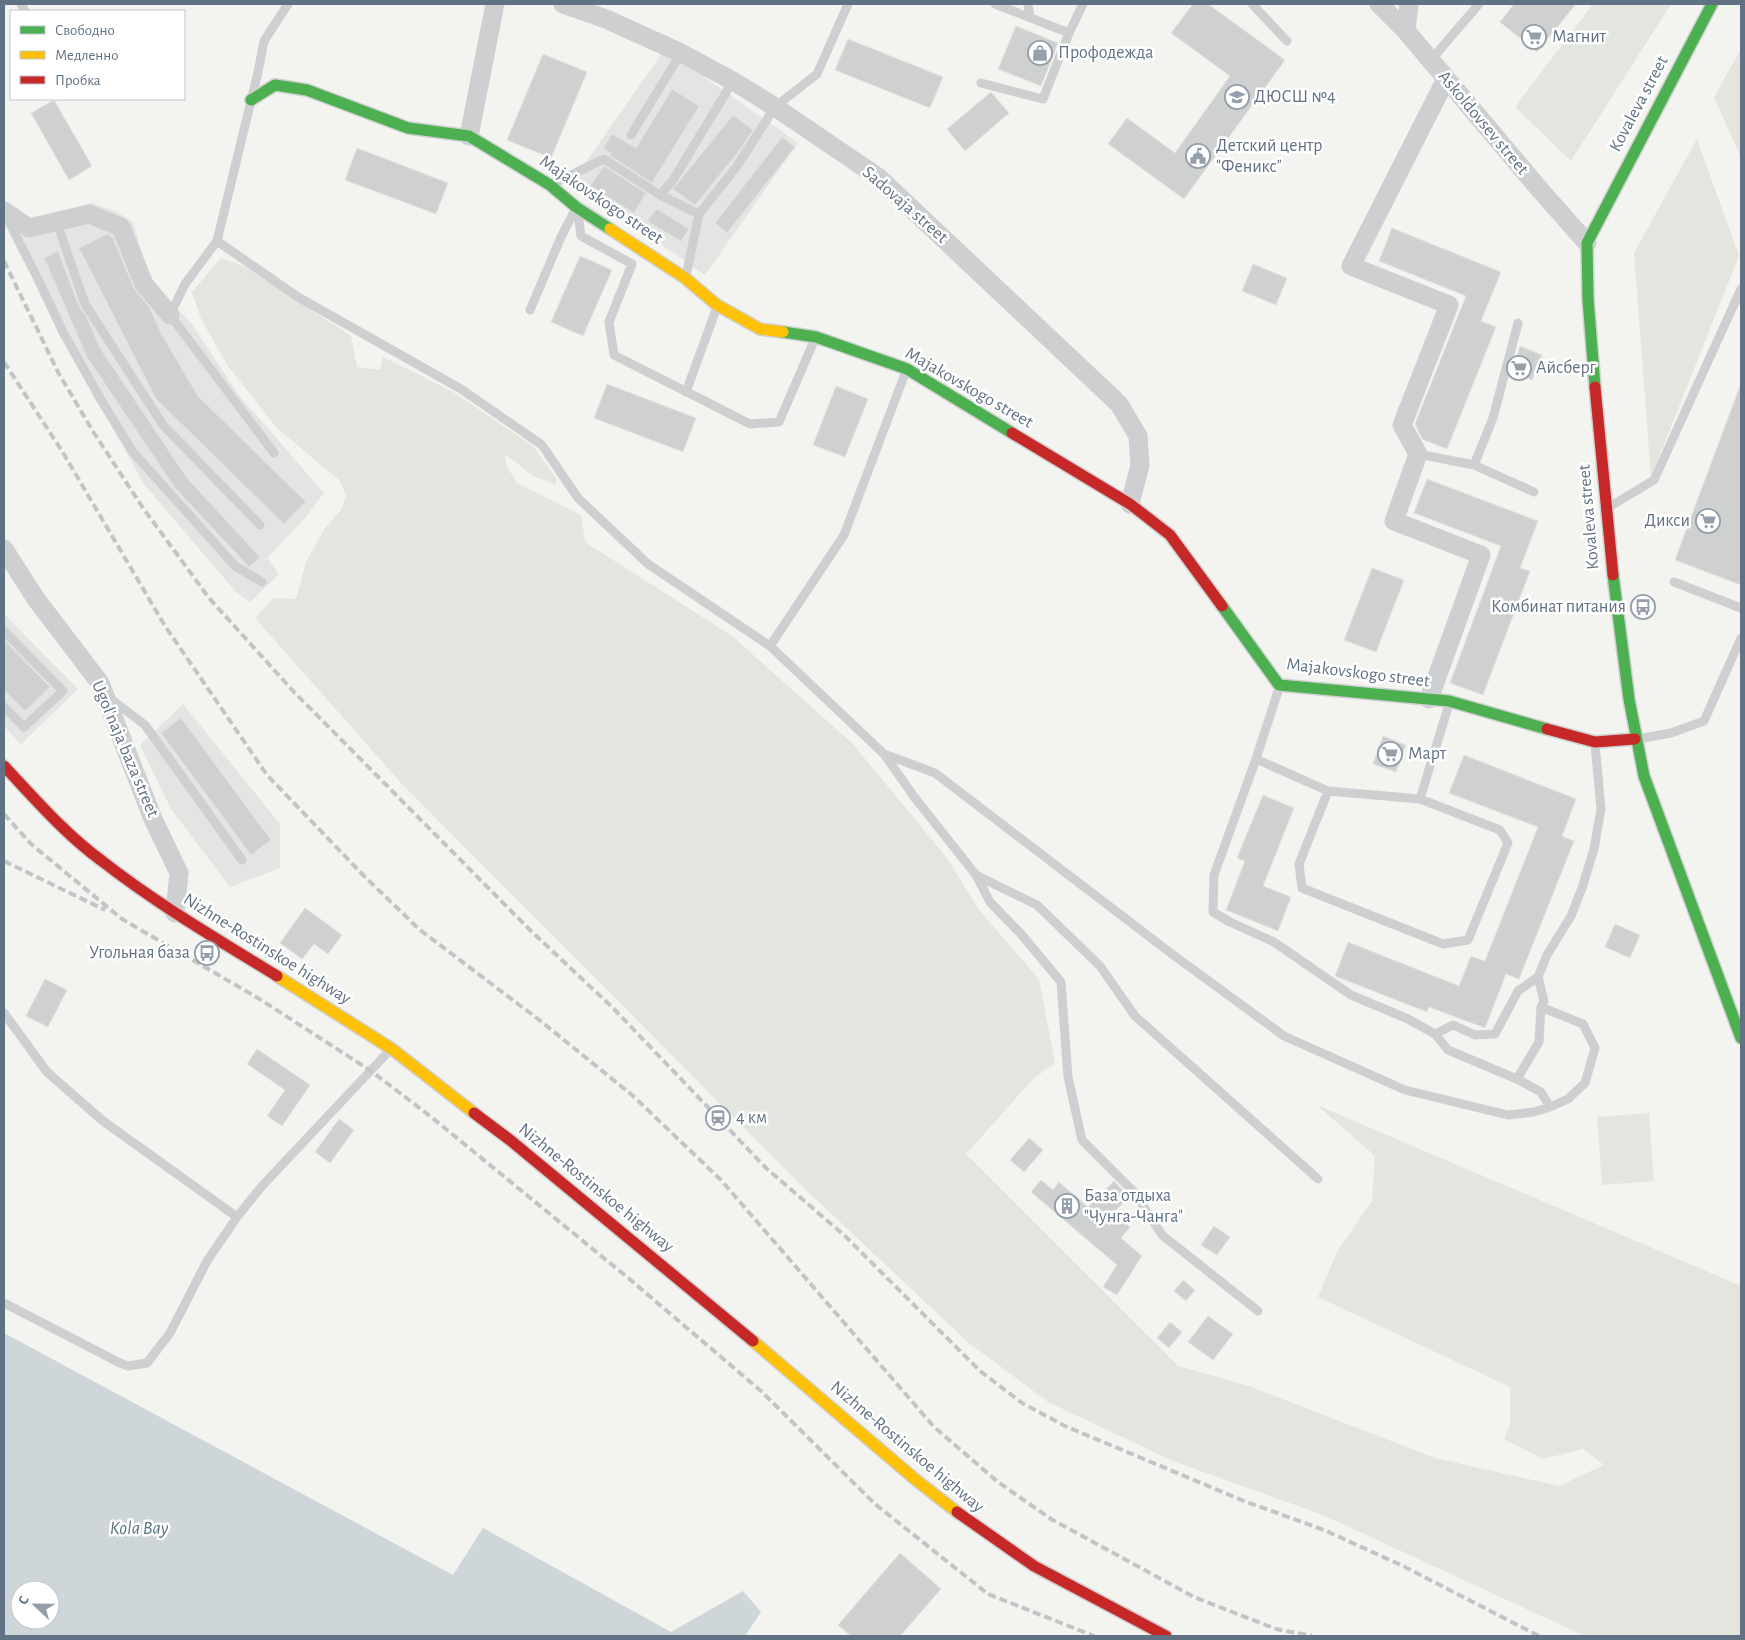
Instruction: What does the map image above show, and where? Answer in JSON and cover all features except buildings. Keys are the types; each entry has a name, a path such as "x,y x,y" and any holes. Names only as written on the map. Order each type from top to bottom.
{"street":[{"path":"469,136 494,4"},
{"name":"Sadovaja street","path":"563,4 606,19 681,53 733,81 776,107 878,177 1119,404 1138,436 1140,465 1130,504"},
{"name":"Askoldovsev street","path":"1379,4 1406,31 1540,191 1587,243"},
{"path":"1406,31 1409,4"},
{"name":"Kovaleva street","path":"1712,4 1587,243 1586,288 1591,361 1616,612 1635,739 1644,776 1741,1038"},
{"path":"1429,699 1481,555 1394,521 1418,454 1402,425 1449,305 1351,266 1446,79"},
{"name":"Majakovskogo street","path":"251,100 275,85 307,90 408,128 469,136 550,185 576,207 685,278 718,305 760,329 816,337 907,369 1130,504 1170,536 1280,685 1449,701 1595,742 1635,739"},
{"path":"4,212 29,228 89,214 121,227 144,284 170,315"},
{"name":"Ugol'naja baza street","path":"4,549 36,599 100,683 153,819 180,873 175,913"},
{"name":"Nizhne-Rostinskoe highway","path":"4,766 54,820 94,855 175,913 392,1049 533,1158 728,1319 916,1480 972,1524 1034,1566 1166,1636"}],"lane":[{"path":"274,453 170,315 185,284 217,241 264,41 288,4"},
{"path":"685,278 699,214 737,166 776,107 817,74 848,4"},
{"path":"995,4 1069,33"},
{"path":"1028,4 1030,18"},
{"path":"981,83 1043,99 1069,33 1083,4"},
{"path":"1252,4 1287,41"},
{"path":"1431,60 1479,4"},
{"path":"630,135 681,53"},
{"path":"660,195 673,180 733,81"},
{"path":"550,185 604,160 660,195 699,214"},
{"path":"530,310 576,207"},
{"path":"576,207 581,236 632,264 608,322 614,355 750,424 779,422 816,337"},
{"path":"4,212 63,332 133,452 235,566 262,582"},
{"path":"57,223 85,304 163,425 260,525"},
{"path":"217,241 298,297 461,389 542,445 578,498 648,564 770,646 884,754 915,798 976,875 990,902 1021,934 1060,982 1068,1077 1082,1140 1133,1191 1162,1235 1258,1311"},
{"path":"1606,509 1654,480 1741,289"},
{"path":"686,392 718,305"},
{"path":"1474,465 1493,418 1518,323"},
{"path":"770,646 844,535 907,369"},
{"path":"1418,454 1474,465 1534,492"},
{"path":"1674,582 1741,608"},
{"path":"4,630 63,691 24,727 4,707"},
{"path":"1635,739 1671,733 1704,721 1741,638"},
{"path":"1280,685 1256,759 1214,875 1213,912 1274,942 1351,994 1408,1019 1435,1034 1448,1050 1517,1079 1541,1092 1550,1107"},
{"path":"104,694 145,725 242,860"},
{"path":"1420,799 1449,701"},
{"path":"1435,1034 1453,1025 1475,1035 1495,1034 1518,991 1538,976 1547,955 1571,916 1594,849 1601,809 1595,742"},
{"path":"884,754 935,773 1172,954 1284,1036 1405,1090 1508,1115 1534,1112 1568,1099 1585,1084 1595,1048 1583,1024 1541,1006"},
{"path":"1256,759 1328,791 1420,799 1500,830 1508,843 1468,940 1443,944 1302,888 1299,864 1328,791"},
{"path":"976,875 1036,905 1100,966 1135,1016 1318,1178"},
{"path":"1517,1079 1539,1042 1541,1006 1544,1001 1538,976"},
{"path":"4,1013 47,1072 103,1121 237,1217"},
{"path":"4,1303 120,1363 128,1366 147,1363 170,1333 207,1261 237,1217 262,1186 392,1049"}],"shaded area":[{"path":"1593,4 1671,4 1571,161 1515,107"},
{"path":"665,49 798,143 705,275 572,182"},
{"path":"1741,49 1741,158 1714,97"},
{"path":"1697,139 1739,256 1651,477 1634,253"},
{"path":"91,203 115,211 133,222 150,281 191,323 238,394 324,493 305,518 267,558 279,574 250,602 235,591 144,484 93,394 13,240 55,218"},
{"path":"221,258 244,266 351,336 357,367 380,370 383,357 453,392 533,446 556,478 556,485 533,476 505,454 506,465 517,483 581,515 585,542 732,636 852,743 947,858 979,910 1039,979 1055,1063 1034,1078 966,1154 1178,1366 1246,1385 1435,1458 1559,1486 1604,1465 1583,1449 1543,1459 1504,1439 1510,1424 1510,1387 1318,1297 1338,1250 1372,1201 1375,1156 1317,1105 1741,1286 1741,1636 1585,1636 1323,1515 1173,1461 1048,1402 969,1343 807,1191 401,783 255,618 274,598 296,599 306,562 325,528 342,509 346,495 340,481 277,428 228,366 201,319 192,292"},
{"path":"4,614 78,689 21,744 4,726"},
{"path":"183,704 280,824 280,868 230,887 171,809 140,745"},
{"path":"1649,1113 1654,1181 1602,1185 1597,1117"}],"water":[{"name":"Kola Bay","path":"4,1333 453,1575 483,1528 671,1632 743,1591 761,1612 745,1636 4,1636"}],"railway":[{"path":"4,261 59,374 94,433 143,508 209,598 294,692 530,930 614,1009 766,1168 845,1236 980,1371 1022,1403 1065,1426 1244,1501 1324,1530 1403,1566 1539,1636"},
{"path":"4,362 62,451 165,626 267,775 364,876 420,930 538,1019 632,1095 721,1180 934,1427 998,1482 1051,1519 1194,1597 1276,1629 1312,1636"},
{"path":"4,814 31,844 122,919 258,998 371,1071 430,1116 627,1277 761,1391 875,1504 988,1594 1094,1636"},
{"path":"4,861 105,910"}],"traffic: fast":[{"path":"1595,387 1588,299 1587,243 1712,4"},
{"path":"251,100 275,85 307,90 408,128 469,136 550,185 576,207 610,229"},
{"path":"783,332 816,337 907,369 1012,433"},
{"path":"1613,575 1629,699 1644,776 1741,1038"},
{"path":"1222,606 1279,685 1449,701 1547,729"}],"traffic: slow":[{"path":"610,229 685,278 717,305 760,329 783,332"},
{"path":"277,976 392,1049 474,1113"},
{"path":"753,1341 916,1480 957,1512"}],"traffic: jam":[{"path":"1595,387 1613,575"},
{"path":"1012,433 1130,504 1170,535 1222,606"},
{"path":"1547,729 1595,742 1635,739"},
{"path":"4,766 63,828 88,851 166,907 277,976"},
{"path":"474,1113 510,1140 753,1341"},
{"path":"957,1512 1034,1566 1166,1636"}],"place":[{"name":"Магнит","path":"1534,37"},
{"name":"Профодежда","path":"1040,53"},
{"name":"ДЮСШ №4","path":"1237,97"},
{"name":"Детский центр \"Феникс\"","path":"1198,156"},
{"name":"Айсберг","path":"1519,368"},
{"name":"Дикси","path":"1708,521"},
{"name":"Комбинат питания","path":"1643,607"},
{"name":"Март","path":"1390,754"},
{"name":"Угольная база","path":"207,953"},
{"name":"4 км","path":"718,1118"},
{"name":"База отдыха \"Чунга-Чанга\"","path":"1067,1206"}]}
